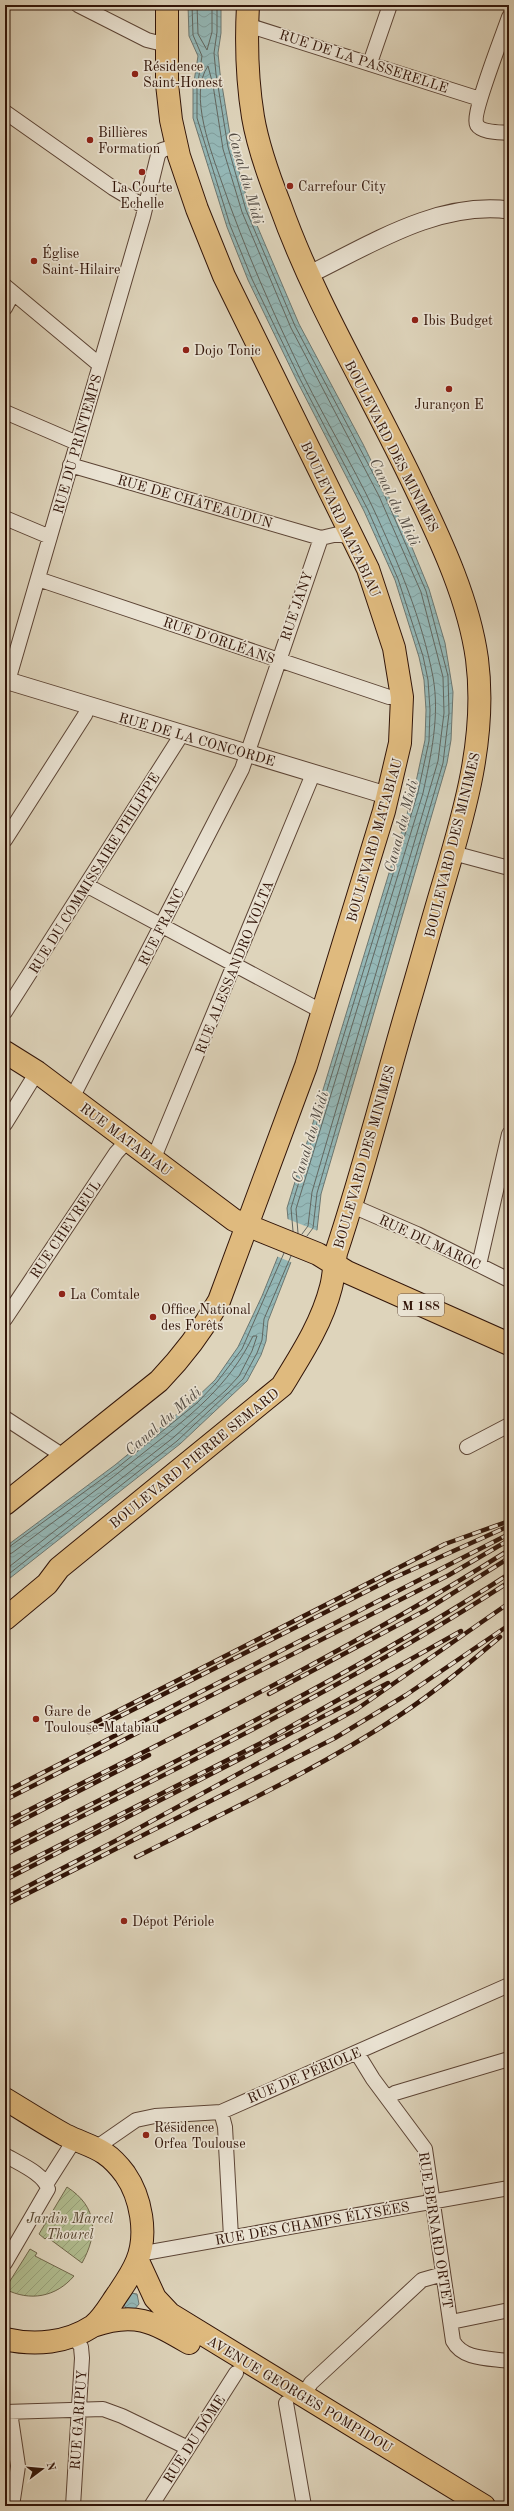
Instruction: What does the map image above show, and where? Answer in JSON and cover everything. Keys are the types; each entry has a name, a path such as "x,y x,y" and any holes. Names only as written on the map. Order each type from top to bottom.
{"main road":[{"name":"BOULEVARD MATABIAU","path":"5,1504 159,1381 180,1360 202,1330 219,1301 294,1100 389,796 400,743 402,697 394,648 368,569 224,276 197,209 178,151 170,106 166,45 167,5"},
{"name":"BOULEVARD DES MINIMES","path":"247,15 250,94 256,133 274,190 308,275 333,330 395,447 430,520 454,578 471,631 479,688 479,724 476,755 453,853 350,1204 326,1259"},
{"name":"RUE MATABIAU","path":"5,1052 37,1072 234,1220 326,1259"},
{"name":"M 188","path":"326,1259 347,1272 509,1344"},
{"name":"BOULEVARD PIERRE SEMARD","path":"5,1619 47,1584 59,1568 282,1386 315,1328 332,1285 326,1259"},
{"path":"5,2099 75,2139 98,2147 121,2170 134,2191 142,2220 139,2257 104,2314 93,2326 74,2336 47,2343 31,2343 5,2338"},
{"name":"AVENUE GEORGES POMPIDOU","path":"139,2257 155,2298 170,2314 294,2400 456,2506"},
{"name":"AVENUE GEORGES POMPIDOU","path":"93,2326 124,2318 150,2321 236,2373 294,2400 484,2506"}],"street":[{"path":"370,63 390,5"},
{"path":"81,6 147,40 166,45"},
{"name":"RUE DE LA PASSERELLE","path":"247,15 370,63 480,99"},
{"path":"509,17 480,99 476,120 477,125 482,129 509,133"},
{"path":"5,112 113,188 145,207"},
{"name":"RUE DU PRINTEMPS","path":"6,681 38,579 145,207 154,191 163,165 178,151"},
{"path":"308,275 430,219 462,211 509,210"},
{"path":"5,308 9,290 95,361 100,363"},
{"path":"5,412 77,443"},
{"name":"RUE DE CHÂTEAUDUN","path":"70,465 321,538"},
{"path":"5,518 50,537"},
{"path":"321,538 338,534 353,538"},
{"name":"RUE JANY","path":"247,753 278,659 321,538"},
{"name":"RUE D'ORLÉANS","path":"38,579 389,697 402,697"},
{"name":"RUE DE LA CONCORDE","path":"6,681 88,707 389,796"},
{"path":"5,840 85,715 88,707"},
{"name":"RUE DU COMMISSAIRE PHILIPPE","path":"5,1012 182,734"},
{"name":"RUE FRANC","path":"72,1098 162,926 242,768 247,753"},
{"name":"RUE ALESSANDRO VOLTA","path":"153,1160 314,774"},
{"path":"453,853 509,868"},
{"path":"86,885 322,1012"},
{"path":"5,1124 37,1072"},
{"path":"479,1265 509,1134"},
{"name":"RUE CHEVREUL","path":"5,1319 116,1153 127,1141"},
{"name":"RUE DU MAROC","path":"350,1204 412,1231 509,1280"},
{"path":"5,1418 65,1457"},
{"path":"467,1447 509,1426"},
{"name":"RUE DE PÉRIOLE","path":"98,2147 136,2120 155,2116 221,2112 509,1985"},
{"name":"RUE BERNARD ORTET","path":"357,2053 373,2079 388,2096 425,2149 451,2322 452,2341 460,2351 466,2355 509,2361"},
{"path":"388,2096 509,2059"},
{"path":"221,2112 225,2127 231,2238"},
{"path":"5,2263 47,2194 47,2183 75,2139"},
{"path":"5,2155 47,2183"},
{"name":"RUE DES CHAMPS ÉLYSÉES","path":"139,2257 231,2238 509,2188"},
{"path":"304,2506 294,2400 422,2280 443,2274"},
{"path":"451,2322 509,2310"},
{"name":"RUE GARIPUY","path":"73,2506 82,2358 81,2347 74,2336"},
{"name":"RUE DU DÔME","path":"151,2506 236,2373"},
{"path":"12,2506 18,2466 7,2412 103,2409 122,2416 188,2448"}],"green space":[{"name":"Jardin Marcel Thourel","path":"67,2187 85,2203 90,2212 92,2222 91,2242 82,2263 47,2237 45,2239 39,2234"},
{"name":"Jardin Marcel Thourel","path":"30,2249 37,2253 35,2256 74,2276 59,2289 42,2295 24,2295 5,2289"}],"water":[{"name":"Canal du Midi","path":"188,5 221,5 221,33 218,53 220,73 232,147 250,209 299,324 363,444 404,528 429,589 445,643 453,692 451,740 447,763 321,1194 317,1230 291,1262 268,1321 266,1341 261,1355 247,1381 180,1444 5,1582 5,1547 115,1465 194,1400 215,1380 238,1347 262,1296 289,1229 287,1208 414,791 425,740 426,710 424,680 419,657 395,580 364,511 297,381 248,280 227,227 193,118 193,88 198,56 189,36"},
{"path":"131,2293 137,2294 139,2304 134,2310 127,2310 124,2305"}],"pier":[{"path":"285,1218 318,1231 293,1263 276,1256 287,1229"}],"railway":[{"path":"86,1727 445,1544 509,1521"},
{"path":"89,1732 389,1580 509,1526"},
{"path":"5,1792 509,1534"},
{"path":"5,1800 449,1575 509,1540"},
{"path":"5,1822 197,1725 324,1658 509,1550"},
{"path":"269,1694 426,1610 509,1558"},
{"path":"5,1848 261,1717 324,1683 387,1648 509,1574"},
{"path":"5,1855 197,1758 324,1691 387,1656 509,1582"},
{"path":"5,1898 117,1840 357,1709 509,1603"},
{"path":"5,1905 335,1738 406,1695 509,1625"},
{"path":"5,1873 263,1742 461,1631"},
{"path":"136,1857 270,1790 368,1735 426,1697 500,1637"},
{"path":"5,1880 388,1683"},
{"path":"5,1829 149,1755"}],"place":[{"name":"Résidence Saint-Honest","path":"135,74"},
{"name":"Billières Formation","path":"90,140"},
{"name":"La Courte Echelle","path":"142,172"},
{"name":"Carrefour City","path":"290,186"},
{"name":"Église Saint-Hilaire","path":"34,261"},
{"name":"Ibis Budget","path":"415,320"},
{"name":"Dojo Tonic","path":"186,350"},
{"name":"Jurançon E","path":"449,389"},
{"name":"La Comtale","path":"62,1294"},
{"name":"Office National des Forêts","path":"153,1317"},
{"name":"Gare de Toulouse-Matabiau","path":"36,1719"},
{"name":"Dépot Périole","path":"124,1921"},
{"name":"Résidence Orfea Toulouse","path":"146,2135"}]}
